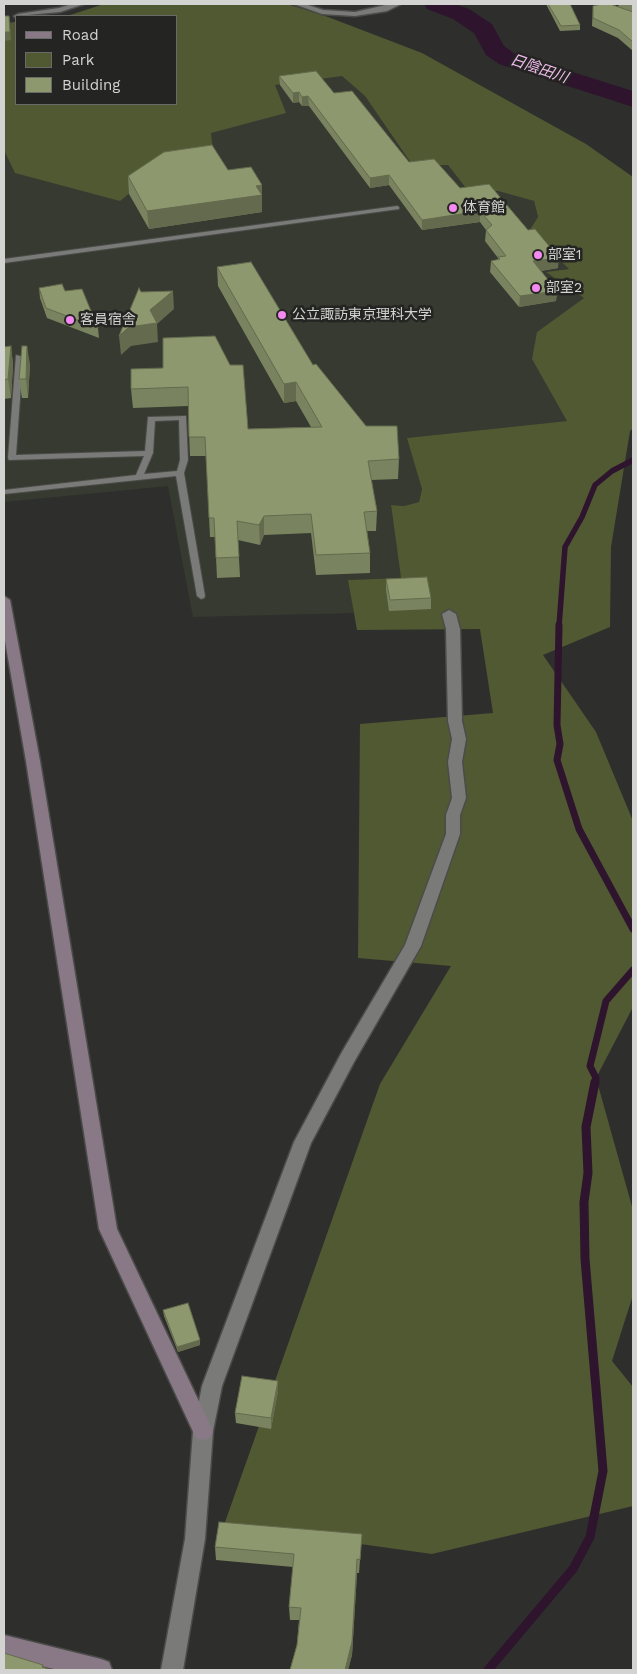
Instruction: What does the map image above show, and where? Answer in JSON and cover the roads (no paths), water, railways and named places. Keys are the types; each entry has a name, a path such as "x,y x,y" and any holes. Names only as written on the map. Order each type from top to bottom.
{"street":[{"path":"22,15 60,10 80,4"},
{"path":"298,4 322,12 355,14 397,4"},
{"path":"4,600 33,761 108,1229 203,1431"},
{"path":"172,1670 195,1539 203,1431 212,1386 303,1142 348,1057 413,946 453,834 453,815 460,798 455,762 459,738 455,721 453,629 449,614"},
{"path":"4,1646 102,1670"}],"lane":[{"path":"4,261 397,208"},
{"path":"19,357 12,458 149,453"},
{"path":"139,478 149,453 151,419 183,418 184,460 180,474 201,596"},
{"path":"4,492 180,474"}],"waterway":[{"name":"日陰田川","path":"435,4 461,14 484,29 494,50 507,59 540,71 612,91 633,100"},
{"path":"559,626 565,547 582,517 595,485 612,471 633,460"},
{"path":"559,625 557,725 560,744 557,760 579,829 633,929"},
{"path":"595,1083 596,1078 590,1066 606,1001 633,970"},
{"path":"488,1670 573,1569 590,1537 603,1471 585,1259 584,1202 588,1173 586,1127 595,1082"}],"place":[{"name":"体育館","path":"453,208"},
{"name":"部室1","path":"538,255"},
{"name":"部室2","path":"536,288"},
{"name":"公立諏訪東京理科大学","path":"282,315"},
{"name":"客員宿舎","path":"70,320"}]}
